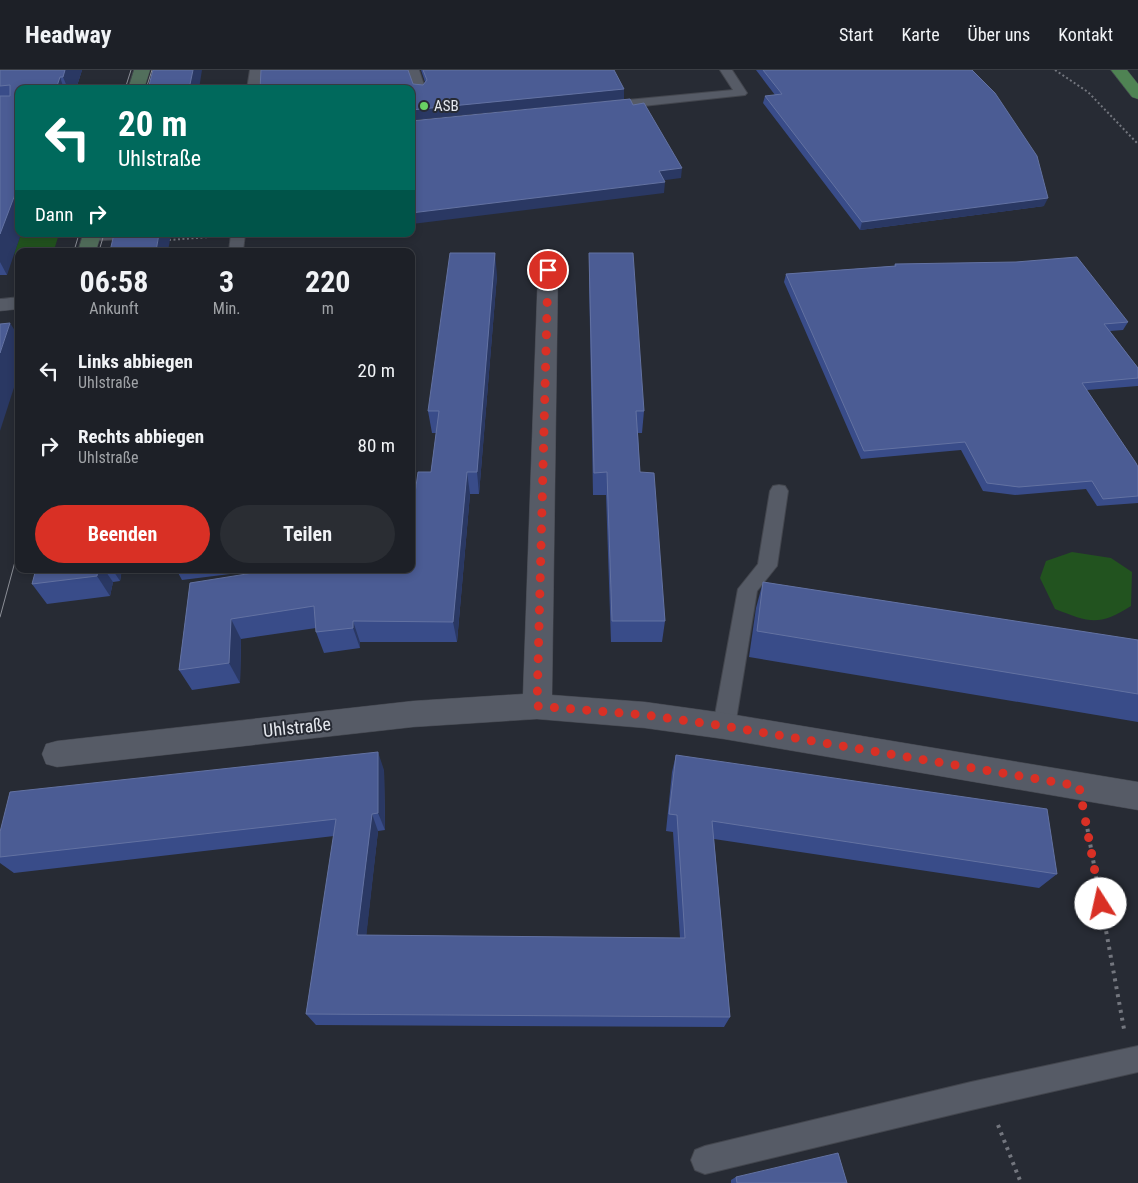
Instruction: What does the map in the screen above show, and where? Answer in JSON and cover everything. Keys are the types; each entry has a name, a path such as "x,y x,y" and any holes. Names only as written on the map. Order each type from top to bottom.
{"main road":[{"path":"1119,70 1138,94"},
{"path":"1134,70 1138,73"}],"street":[{"path":"137,85 142,70"},
{"path":"537,706 548,269"},
{"path":"0,305 15,303"},
{"name":"Uhlstraße","path":"57,754 413,714 537,706 645,715 724,726 1138,796"}],"lane":[{"path":"254,85 256,70"},
{"path":"413,70 420,91"},
{"path":"595,107 741,93 726,70"},
{"path":"90,241 121,237"},
{"path":"724,726 748,589 767,566 779,491"},
{"path":"705,1160 1134,1060"}],"path":[{"path":"1055,70 1088,92 1138,144"},
{"path":"1079,786 1134,1060"},
{"path":"986,1093 1021,1183"}],"green space":[{"path":"20,237 58,237 55,248 16,248"},
{"path":"1072,552 1111,558 1132,572 1131,606 1120,613 1101,620 1085,619 1055,609 1040,578 1046,561"}],"building":[{"path":"0,70 65,70 57,85 15,85 15,195 0,234 0,96 10,96 10,85 0,86"},
{"path":"153,70 193,70 190,85 149,85"},
{"path":"261,70 408,70 413,84 423,85 427,80 423,70 614,70 624,89 415,110 415,85 260,85"},
{"path":"763,70 972,70 995,93 1037,156 1048,198 862,222 765,96 782,94"},
{"path":"630,99 633,105 644,103 682,168 659,171 665,182 415,213 415,121"},
{"path":"113,237 158,237 157,248 111,248"},
{"path":"450,253 495,253 477,472 467,472 453,622 353,621 353,628 316,632 314,606 231,619 229,663 179,670 190,583 253,573 415,573 415,493 418,472 431,472 439,411 428,411"},
{"path":"589,253 633,253 644,411 636,411 640,472 654,473 665,621 612,621 607,472 594,473"},
{"path":"1077,257 1128,322 1104,324 1138,368 1138,378 1082,383 1138,467 1138,496 1103,499 1092,481 1019,487 987,483 965,442 864,451 786,274 896,266 895,264 1016,262"},
{"path":"10,323 0,353 0,324"},
{"path":"35,573 97,573 97,576 32,584"},
{"path":"763,582 1138,640 1138,694 757,631"},
{"path":"378,752 378,813 372,814 357,935 685,938 677,815 669,814 676,755 1047,809 1057,874 712,821 730,1017 306,1014 336,819 0,857 0,832 10,792"},
{"path":"838,1153 847,1183 737,1183 736,1177"}],"tram line":[{"path":"126,85 131,70"},
{"path":"147,85 152,70"},
{"path":"75,248 78,237"},
{"path":"100,248 103,237"},
{"path":"0,617 15,562"}],"place":[{"name":"ASB","path":"424,106"}],"route":[{"path":"548,270 537,706 645,715 724,726 1079,786 1101,904"}]}
